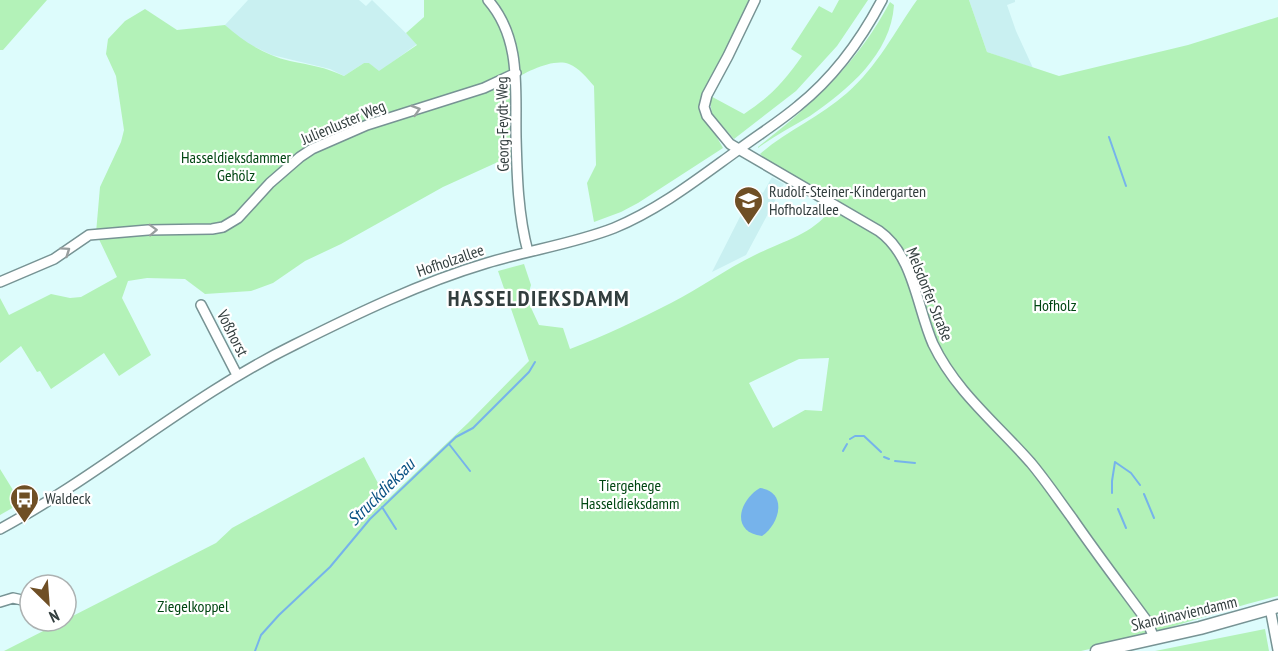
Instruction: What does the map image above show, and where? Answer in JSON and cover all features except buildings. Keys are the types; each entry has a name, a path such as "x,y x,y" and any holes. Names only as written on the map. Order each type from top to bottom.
{"main road":[{"name":"Skandinaviendamm","path":"1097,651 1200,628 1274,607"}],"street":[{"name":"Georg-Feydt-Weg","path":"488,0 504,24 514,58 519,201 528,252"},
{"name":"Melsdorfer Straße","path":"755,0 706,95 704,107 707,116 724,140 738,150 879,231 896,249 904,261 930,336 949,371 974,404 1049,485 1146,621 1154,638"},
{"name":"Hofholzallee","path":"0,529 76,483 237,375 292,345 403,294 465,270 589,236 627,222 662,203 800,105 858,41 882,0"},
{"name":"Julienluster Weg","path":"0,282 54,260 89,235 223,227 238,218 270,183 312,149 375,123 484,88 516,73"},
{"name":"Voßhorst","path":"201,304 237,375"},
{"path":"0,602 13,598 18,599"},
{"path":"1274,607 1278,650"}],"shaded area":[{"path":"248,0 359,0 366,6 372,0 417,44 379,72 369,63 364,63 344,76 330,69 272,55 242,41 225,25"},
{"path":"969,0 1015,0 1007,5 1033,68 987,52"},
{"name":"Rudolf-Steiner-Kindergarten Hofholzallee","path":"772,177 784,184 746,255 712,272 749,199 745,196 751,186 763,193"}],"green space":[{"path":"0,0 47,0 3,50 0,50"},
{"name":"Hasseldieksdammer Gehölz","path":"424,0 750,0 705,93 744,114 776,88 802,56 791,49 819,6 832,13 839,0 868,0 837,46 796,91 734,139 712,114 710,101 706,95 705,116 723,148 621,212 594,222 587,183 596,165 594,86 573,66 555,63 511,81 511,156 443,187 341,244 305,261 273,283 251,291 205,294 185,279 147,278 128,281 122,298 151,355 119,376 104,353 51,389 21,346 0,363 0,298 9,315 51,294 70,298 81,297 117,277 96,233 100,187 121,142 124,130 116,76 106,54 108,39 125,21 145,9 177,30 225,25 247,42 272,55 324,68 344,76 364,63 369,63 379,71 417,45 406,33 424,17"},
{"path":"917,0 969,0 987,52 1059,76 1188,45 1278,17 1278,596 1131,639 1081,651 4,651 39,633 78,633 78,613 216,543 232,528 364,457 387,500 529,361 498,271 524,264 531,285 527,299 539,325 563,328 570,349 659,309 744,260 809,230 835,204 771,164 760,154 837,102 858,83 877,60","holes":["829,358 822,411 805,410 773,428 749,383 799,359"]},
{"path":"890,2 894,5 891,23 876,55 865,69 839,95 758,148 832,82 863,45"},
{"path":"0,469 21,503 0,515"},
{"path":"1265,629 1269,651 1155,651"}],"water":[{"path":"760,488 769,491 778,502 777,517 762,536 745,528 741,515 747,500"}],"waterway":[{"path":"1109,137 1126,186"},
{"name":"Struckdieksau","path":"255,651 261,635 330,567 370,519 456,437 473,428 529,372 535,362"},
{"path":"850,439 855,436 864,436 881,452"},
{"path":"449,444 470,471"},
{"path":"843,451 847,444"},
{"path":"884,457 889,459"},
{"path":"895,461 915,463"},
{"path":"1112,493 1115,462 1131,473 1140,485"},
{"path":"1144,494 1154,518"},
{"path":"382,507 396,529"},
{"path":"1118,509 1126,528"}],"place":[{"name":"Rudolf-Steiner-Kindergarten Hofholzallee","path":"748,226"},
{"name":"Waldeck","path":"24,524"}],"district":[{"name":"HASSELDIEKSDAMM","path":"539,298"}],"park label":[{"name":"Hofholz","path":"1055,305"},
{"name":"Tiergehege Hasseldieksdamm","path":"630,494"},
{"name":"Ziegelkoppel","path":"193,606"}]}
